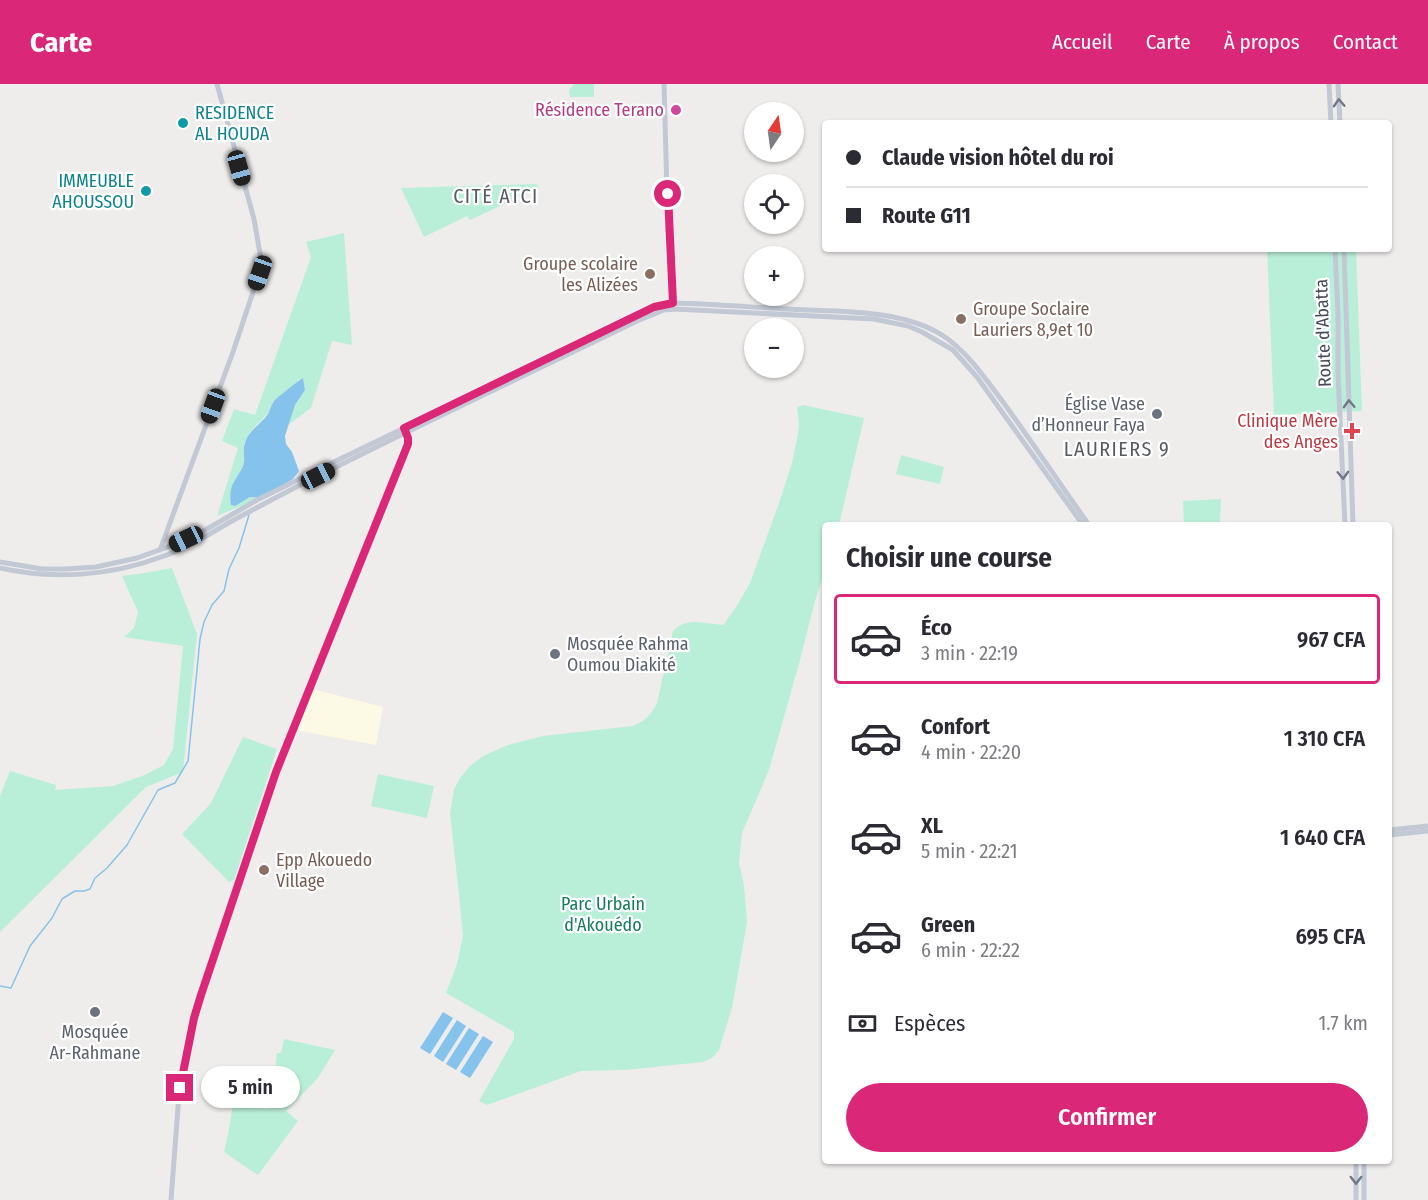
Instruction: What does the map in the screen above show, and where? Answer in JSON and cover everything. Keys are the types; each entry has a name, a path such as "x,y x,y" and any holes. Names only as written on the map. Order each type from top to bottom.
{"street":[{"path":"162,557 160,550 262,266 254,219 217,84"},
{"path":"664,84 668,229 674,306"},
{"path":"1329,84 1330,120"},
{"path":"1338,84 1340,120"},
{"name":"Route d'Abatta","path":"1335,252 1345,522"},
{"name":"Route d'Abatta","path":"1344,252 1353,522"},
{"path":"674,306 874,319 908,326 922,332 952,350 977,376 1081,522"},
{"path":"0,568 42,574 83,574 118,569 162,557 189,546 245,514 257,500 674,306 874,314 908,320 942,335 978,369 1087,522"},
{"path":"0,562 42,569 96,567 115,564 160,550 200,533 405,430"},
{"path":"171,1200 180,1081 194,1018 276,772 408,444 405,430"},
{"path":"1392,830 1428,826"},
{"path":"1392,835 1428,831"},
{"path":"1356,1164 1356,1200"},
{"path":"1364,1164 1364,1200"}],"shaded area":[{"path":"312,689 383,707 376,745 295,730"}],"green space":[{"path":"574,84 594,84 594,97 570,97 569,90"},
{"path":"536,184 539,188 470,220 467,216 424,237 401,188"},
{"path":"344,233 352,345 332,341 311,408 288,425 295,405 305,390 303,378 273,402 268,413 250,432 244,444 244,464 233,483 250,497 261,498 217,516 238,448 222,441 234,409 255,415 311,257 306,242"},
{"path":"1267,252 1356,252 1362,411 1274,415"},
{"name":"Parc Urbain d'Akouédo","path":"803,405 864,418 840,522 822,522 822,579 769,770 742,833 739,863 744,885 747,922 732,1008 719,1050 712,1058 703,1062 626,1070 581,1071 487,1105 479,1101 514,1039 514,1032 446,993 457,964 463,936 450,813 454,789 470,766 483,756 508,745 543,736 633,726 650,714 657,703 673,631 691,622 724,625 750,583 792,463 799,425 797,407"},
{"path":"901,455 944,467 940,484 896,474"},
{"path":"1221,499 1220,522 1184,522 1183,501"},
{"path":"172,568 197,634 183,772 146,787 0,932 0,796 10,771 56,785 55,790 113,786 164,765 173,749 183,646 124,637 134,628 138,612 122,576"},
{"path":"243,737 277,749 234,880 229,882 182,834 211,803"},
{"path":"378,774 434,786 427,818 371,806"},
{"path":"284,1039 335,1050 318,1078 286,1111 298,1121 258,1175 224,1152 233,1104 267,1109 268,1101 255,1099 259,1075 274,1077 277,1053 281,1053"}],"water":[{"path":"303,378 305,390 295,405 285,436 286,444 292,452 299,471 293,479 261,498 250,497 235,506 231,505 231,488 244,463 244,446 247,439 268,414 274,401"},
{"path":"443,1012 453,1018 430,1054 420,1048"},
{"path":"457,1020 466,1026 443,1062 434,1056"},
{"path":"469,1028 479,1034 456,1070 446,1064"},
{"path":"483,1036 493,1042 470,1078 460,1072"}],"waterway":[{"path":"0,986 11,988 30,946 52,918 62,899 75,891 90,889 95,878 127,845 158,790 175,783 188,761 200,639 204,622 212,605 224,591 229,569 239,548 249,515"}],"place":[{"name":"Résidence Terano","path":"676,110"},
{"name":"RESIDENCE AL HOUDA","path":"183,123"},
{"name":"IMMEUBLE AHOUSSOU","path":"146,191"},
{"name":"Groupe scolaire les Alizées","path":"650,274"},
{"name":"Groupe Soclaire Lauriers 8,9et 10","path":"961,319"},
{"name":"Église Vase d’Honneur Faya","path":"1157,414"},
{"name":"Clinique Mère des Anges","path":"1352,431"},
{"name":"Mosquée Rahma Oumou Diakité","path":"555,654"},
{"name":"Epp Akouedo Village","path":"264,870"},
{"name":"Mosquée Ar-Rahmane","path":"95,1012"}],"district":[{"name":"CITÉ ATCI","path":"496,196"},
{"name":"LAURIERS 9","path":"1117,449"}],"route":[{"path":"180,1088 194,1018 256,829 292,730 408,444 404,428 654,307 673,303 668,194"}]}
